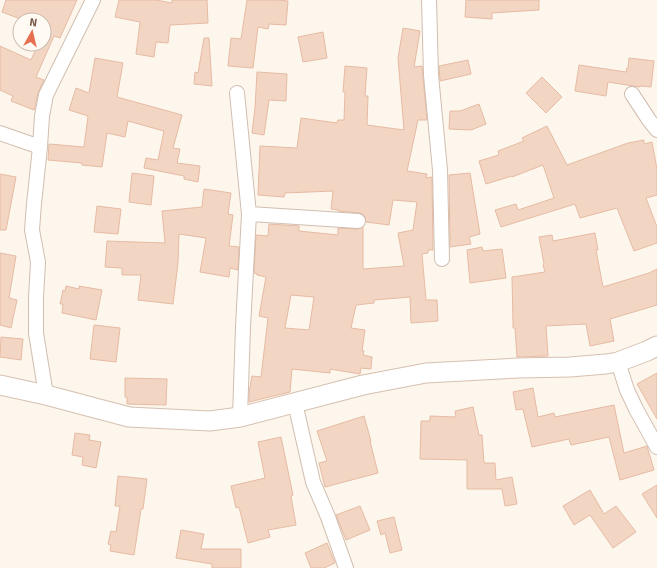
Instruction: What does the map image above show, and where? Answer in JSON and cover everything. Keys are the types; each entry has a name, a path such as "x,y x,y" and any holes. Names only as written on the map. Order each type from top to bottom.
{"street":[{"path":"46,395 36,333 38,262 32,230 42,116 46,95 93,0"},
{"path":"429,0 431,75 440,170 442,259"},
{"path":"237,92 249,214 240,417"},
{"path":"632,94 657,130"},
{"path":"0,133 40,148"},
{"path":"249,214 358,221"},
{"path":"0,385 46,395 129,417 210,421 240,417 363,385 426,373 570,367 618,362 657,346"},
{"path":"618,362 627,390 657,447"},
{"path":"294,403 313,482 328,517 346,568"}],"building":[{"path":"6,0 77,0 60,38 54,36 52,41 52,12 12,12 12,16 2,12"},
{"path":"119,0 156,0 172,3 172,0 207,0 208,23 170,25 168,43 156,42 154,57 136,54 140,22 115,17"},
{"path":"247,0 288,1 286,25 269,24 268,29 258,27 253,68 228,66 231,38 241,39"},
{"path":"466,0 539,0 539,10 492,13 492,19 465,17"},
{"path":"403,28 420,31 414,67 422,66 427,120 418,120 407,171 427,174 426,178 432,177 433,250 428,250 428,253 422,254 426,300 437,300 438,321 411,323 410,297 374,300 374,303 356,305 351,328 365,330 362,351 364,351 363,355 372,357 371,369 361,368 360,374 330,369 330,373 292,369 290,392 249,402 252,376 261,377 268,318 259,316 266,277 254,273 256,235 268,236 269,224 299,226 299,231 338,235 338,228 357,229 363,227 363,269 404,266 398,233 413,230 417,202 393,200 389,225 366,222 363,214 331,209 333,191 285,193 284,197 258,195 260,146 297,148 301,118 337,123 338,120 344,120 345,92 343,92 345,66 367,68 365,96 368,96 367,125 404,130 398,58","holes":["291,295 314,297 309,330 285,328"]},
{"path":"323,32 327,58 303,62 298,37"},
{"path":"204,38 209,38 212,86 194,84 195,72 198,73"},
{"path":"0,46 31,60 34,52 47,52 36,77 44,80 38,93 34,110 11,101 13,96 0,90"},
{"path":"95,58 123,63 117,97 182,115 173,148 180,149 177,163 200,166 198,182 184,179 184,176 144,168 146,158 158,160 164,131 128,121 125,137 107,133 102,167 82,165 82,163 48,160 49,144 84,147 88,116 69,110 76,88 89,93"},
{"path":"629,58 654,61 651,87 640,87 608,82 606,96 575,91 579,65 626,72"},
{"path":"468,60 471,74 440,81 439,66"},
{"path":"257,72 287,74 286,101 269,100 264,135 252,133"},
{"path":"542,77 562,97 546,113 526,93"},
{"path":"479,104 486,124 471,130 449,129 450,111 460,111"},
{"path":"547,126 567,165 628,143 644,140 644,144 652,142 657,169 657,195 646,198 657,227 657,243 634,251 617,208 580,218 575,204 501,227 495,210 516,204 518,210 554,198 543,165 512,177 486,184 479,161 499,155 498,151 524,141 522,138"},
{"path":"132,173 154,176 151,205 129,202"},
{"path":"470,173 480,234 469,237 471,244 450,247 449,175"},
{"path":"0,174 16,177 6,230 0,230"},
{"path":"204,189 231,193 228,214 233,215 229,246 239,247 238,270 230,268 229,277 200,272 206,238 179,234 178,263 173,304 138,300 141,275 122,275 122,268 105,267 107,241 165,243 162,211 202,207"},
{"path":"97,206 121,209 118,234 94,232"},
{"path":"595,233 598,250 596,250 603,287 649,273 657,269 657,305 610,319 614,341 590,346 586,324 546,326 548,356 517,357 515,328 513,328 512,277 545,272 539,237 552,235 553,241"},
{"path":"482,247 483,251 502,249 506,278 470,283 467,250"},
{"path":"0,253 16,256 9,298 17,300 11,328 0,325"},
{"path":"66,286 79,289 79,286 102,290 96,320 62,313 63,304 60,304 63,290 65,291"},
{"path":"94,325 120,328 116,362 90,359"},
{"path":"1,337 23,339 21,360 0,357"},
{"path":"657,373 657,419 637,384"},
{"path":"125,378 167,379 166,405 127,404 127,397 125,397"},
{"path":"533,388 538,417 554,413 555,417 614,405 624,453 647,446 654,470 620,480 609,437 571,445 569,439 532,447 523,409 516,410 513,392"},
{"path":"473,407 479,435 482,435 484,463 495,463 496,480 512,477 517,504 505,506 502,489 467,489 467,460 420,459 421,421 430,421 430,416 456,417 455,411"},
{"path":"364,416 378,473 325,487 319,463 327,461 317,431"},
{"path":"75,433 90,435 89,440 101,442 96,468 82,465 83,457 72,455"},
{"path":"281,437 293,495 291,496 296,525 268,530 270,537 248,543 239,507 236,508 231,486 265,478 258,442"},
{"path":"118,476 147,479 134,555 110,551 111,545 108,544 111,531 116,532 120,506 115,506"},
{"path":"657,485 657,518 642,494"},
{"path":"590,490 604,514 616,506 636,532 613,548 590,515 574,525 563,506"},
{"path":"360,506 370,530 346,540 336,515"},
{"path":"394,517 402,550 390,553 385,533 381,535 377,521"},
{"path":"181,530 204,534 201,549 241,549 241,568 212,568 212,564 176,558"},
{"path":"327,543 335,563 324,568 311,568 305,553"}]}
